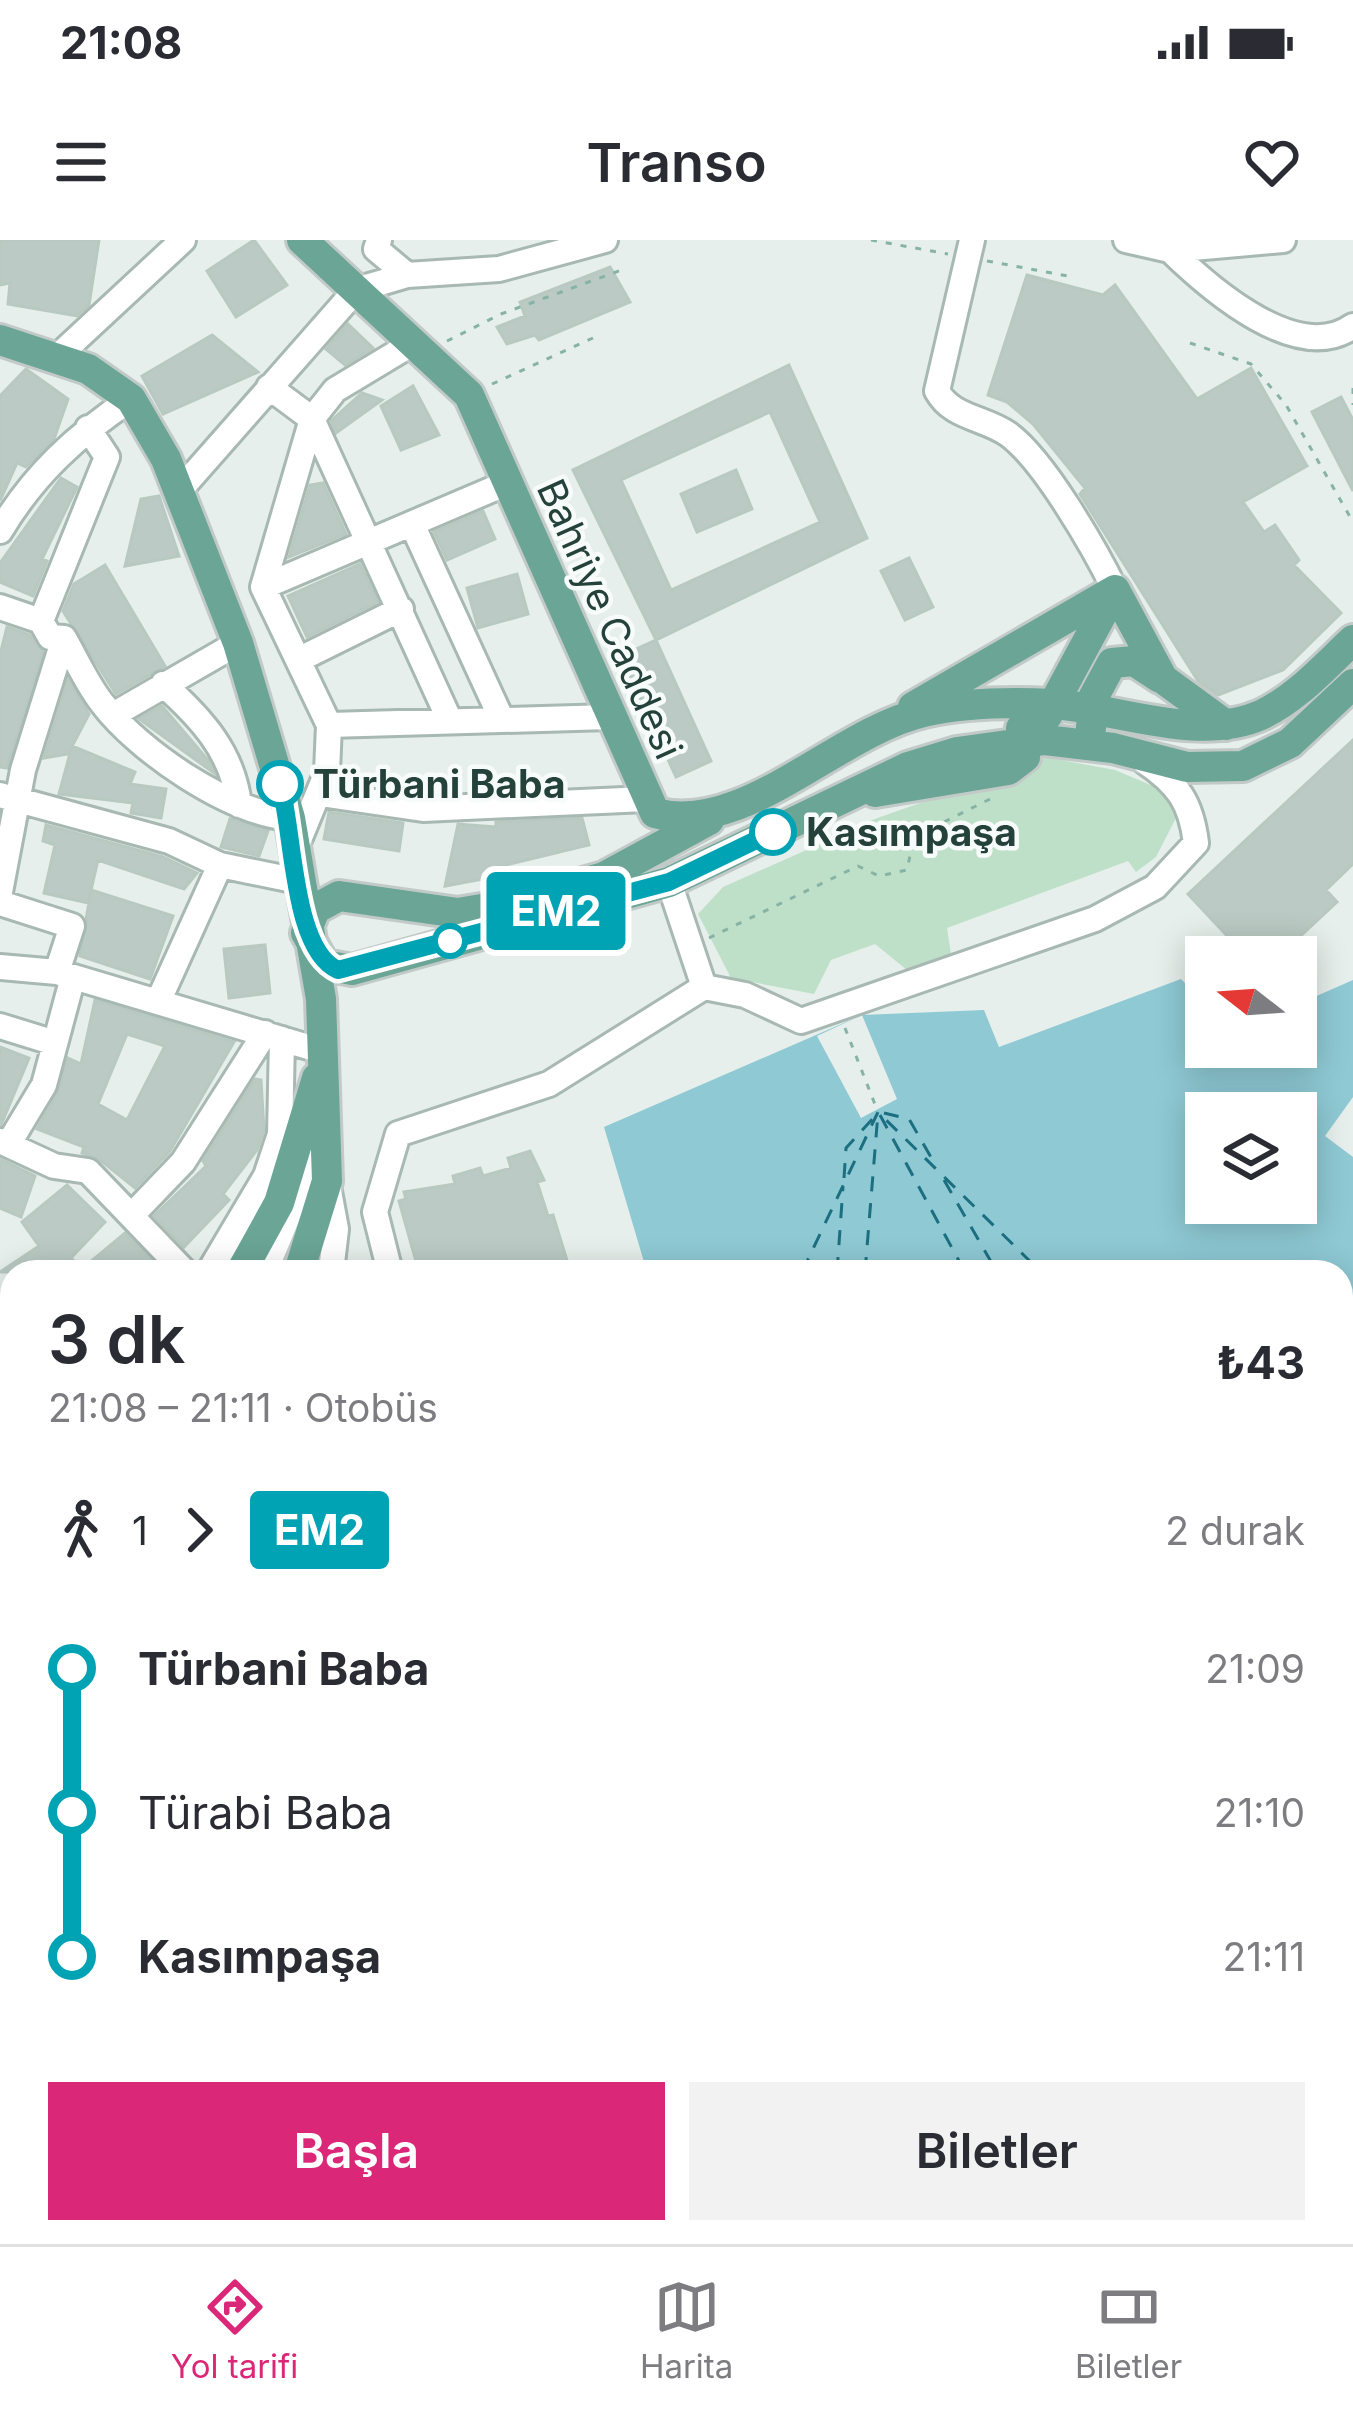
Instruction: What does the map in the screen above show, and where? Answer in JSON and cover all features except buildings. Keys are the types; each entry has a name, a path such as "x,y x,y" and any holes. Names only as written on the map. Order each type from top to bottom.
{"main road":[{"name":"Bahriye Caddesi","path":"302,240 469,394 655,813 678,819 724,812 872,730 924,712 1057,704 1227,726"},
{"path":"0,340 88,369 131,398 178,491 238,643 290,818 306,933 321,998 327,1180 302,1260"},
{"path":"1115,590 1163,679"},
{"path":"1027,741 1057,704 1115,590"},
{"path":"872,730 1115,590"},
{"path":"1113,748 1088,725 1103,671 1112,664 1134,661 1227,726 1297,694 1353,640"},
{"path":"321,998 352,970 669,882 908,767 1027,741 1113,748 1187,767 1243,766 1290,743 1353,684"},
{"path":"994,705 1019,724 1027,741"},
{"path":"306,933 315,909 339,896 458,913 604,877 724,812"},
{"path":"306,933 324,964 352,970"},
{"path":"248,1260 279,1203 325,1052"}],"street":[{"path":"145,240 176,247"},
{"path":"379,240 376,248 407,275"},
{"path":"498,240 499,269"},
{"path":"178,491 356,290 407,275 499,269 605,240"},
{"path":"972,240 937,391 945,406 1009,435 1091,542 1115,590"},
{"path":"1126,240 1180,249 1283,240"},
{"path":"1180,249 1224,240"},
{"path":"56,358 176,247"},
{"path":"1180,249 1232,301 1299,338 1322,341 1353,326"},
{"path":"10,798 169,841 220,866 296,867 327,772 329,725 263,587 312,419 335,390 418,348"},
{"path":"269,387 312,419 450,721"},
{"path":"0,531 22,494 88,428 131,398"},
{"path":"40,621 107,457 88,428"},
{"path":"263,587 508,483"},
{"path":"412,524 502,720"},
{"path":"0,607 40,621 50,637 64,638"},
{"path":"298,660 401,609"},
{"path":"64,638 113,715 153,753 257,815 290,818"},
{"path":"0,892 10,798 64,638"},
{"path":"113,715 238,643"},
{"path":"163,684 202,719 223,751 239,805"},
{"path":"329,725 610,717"},
{"path":"388,1260 375,1212 398,1134 549,1084 704,987 745,995 801,1022 1095,919 1156,887 1196,843 1191,809 1175,782 1138,757 1113,748"},
{"path":"320,794 423,809 646,799"},
{"path":"158,1003 220,866"},
{"path":"669,882 704,987"},
{"path":"0,903 71,926 56,1043 44,1085 4,1142 54,1166 88,1171 134,1213 175,1260"},
{"path":"0,967 65,975 325,1052"},
{"path":"0,1026 56,1043"},
{"path":"134,1213 182,1162 273,1036"},
{"path":"216,1260 258,1191 280,1134 273,1036"},
{"path":"270,1260 304,1175 313,1092"},
{"path":"327,1180 336,1229 332,1260"}],"path":[{"path":"418,348 627,268"},
{"path":"469,394 593,338"},
{"path":"1190,343 1251,364 1286,405 1353,521"},
{"path":"1353,388 1353,404"},
{"path":"691,947 858,866 879,876 907,870 914,837 1002,793"},
{"path":"838,1010 878,1112"}],"green space":[{"path":"1045,757 1115,770 1172,794 1178,814 1156,857 1136,872 1128,861 947,928 951,954 907,970 875,944 831,960 814,994 731,978 698,914 723,887 811,848 821,838 937,797 1026,776"}],"water":[{"path":"1181,979 1185,983 1185,1068 1317,1068 1317,996 1353,980 1353,1097 1325,1136 1353,1157 1353,1260 643,1260 604,1127 862,1015 984,1010 999,1047"}],"pier":[{"path":"862,1015 897,1099 861,1118 817,1036"}],"ferry route":[{"path":"808,1260 878,1112 1029,1260"},
{"path":"866,1260 878,1113"},
{"path":"884,1113 909,1119 936,1166"},
{"path":"844,1178 846,1148 876,1115"},
{"path":"880,1115 959,1260"},
{"path":"944,1180 990,1260"},
{"path":"838,1260 843,1187"}],"bus line":[{"name":"EM2","path":"280,784 290,818 306,933 324,964 338,970 669,882 773,832"}],"place":[{"name":"Türbani Baba","path":"280,784"},
{"name":"Kasımpaşa","path":"773,832"}]}
